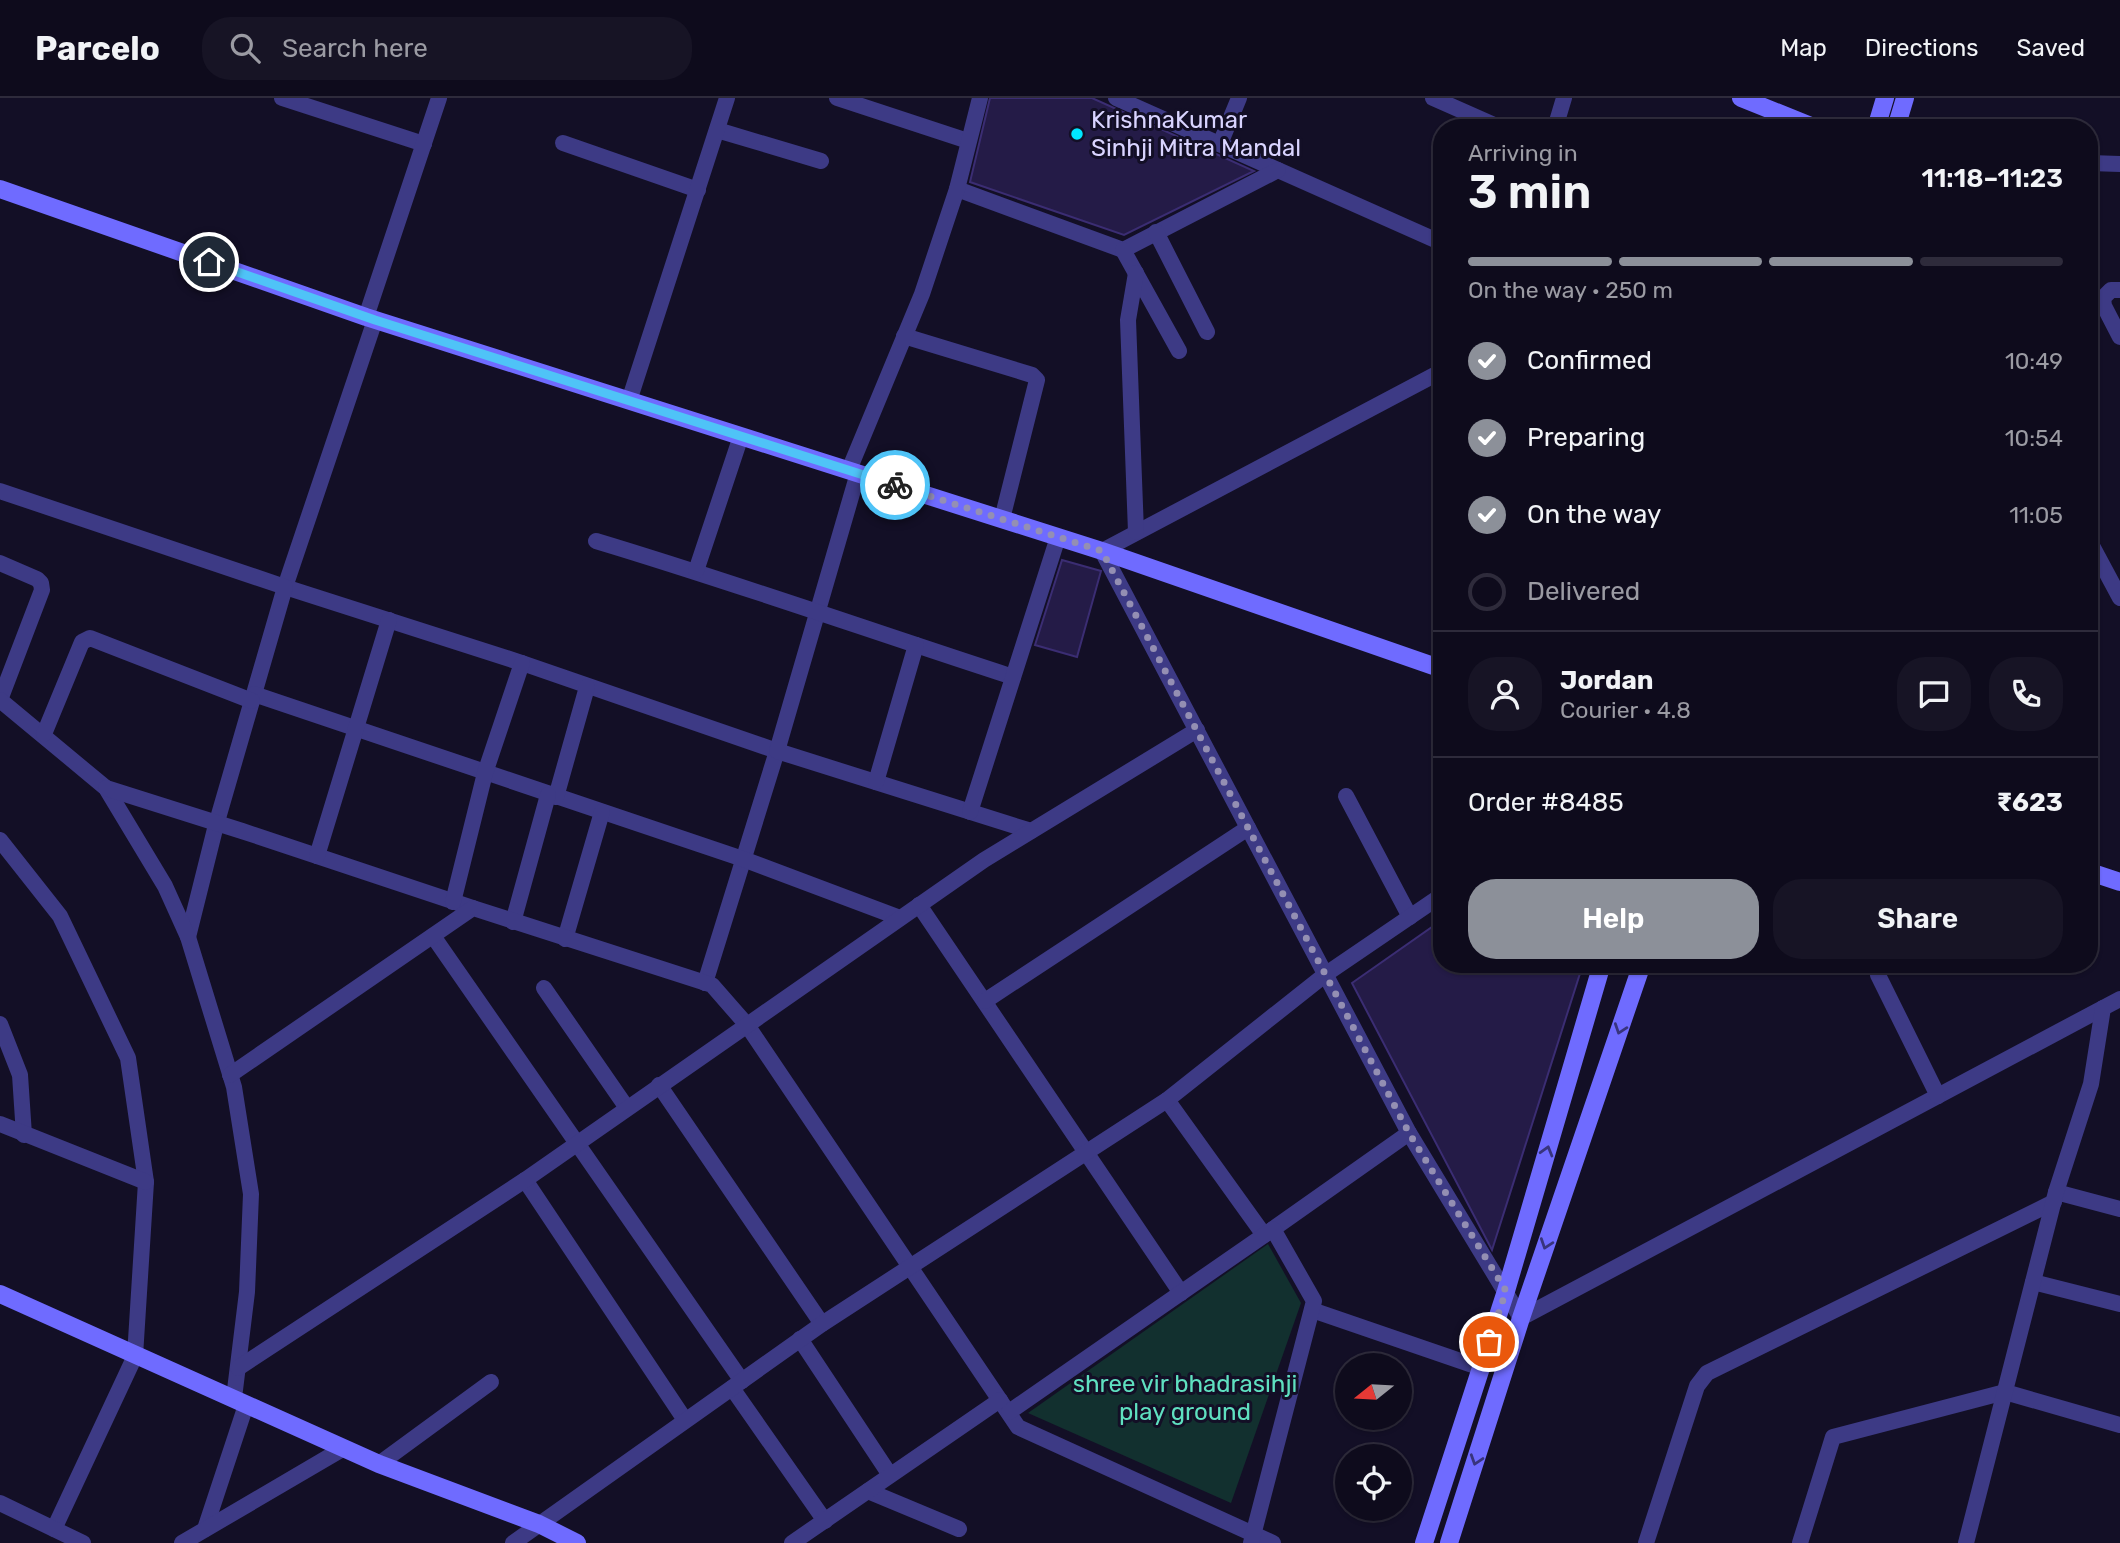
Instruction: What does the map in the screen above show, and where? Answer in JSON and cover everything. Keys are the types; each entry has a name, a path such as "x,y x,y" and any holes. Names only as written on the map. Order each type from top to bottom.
{"main road":[{"path":"1741,98 1794,119"},
{"path":"1879,119 1885,98"},
{"path":"1899,119 1905,98"},
{"path":"0,189 371,318 1102,551 1433,666"},
{"path":"2098,875 2120,882"},
{"path":"1424,1543 1506,1291 1599,973"},
{"path":"1449,1543 1521,1318 1639,973"},
{"path":"0,1294 536,1532 577,1543"}],"street":[{"path":"282,98 424,144"},
{"path":"188,937 216,825 285,587 439,98"},
{"path":"629,401 727,98"},
{"path":"837,98 968,141"},
{"path":"705,984 817,614 854,472 922,293 957,189 980,98"},
{"path":"1116,98 1433,239"},
{"path":"1220,144 1239,98"},
{"path":"1433,98 1481,119"},
{"path":"1558,119 1564,98"},
{"path":"717,130 821,161"},
{"path":"563,144 698,190"},
{"path":"2098,163 2120,164"},
{"path":"1123,250 1278,170"},
{"path":"957,189 1123,250 1179,351"},
{"path":"1156,232 1207,332"},
{"path":"1136,273 1128,320 1136,533"},
{"path":"2120,290 2111,290 2104,298 2104,306 2120,337"},
{"path":"905,336 1035,376 1037,383 1002,519"},
{"path":"1433,376 1102,551 1409,1133 1521,1318 2120,999"},
{"path":"696,571 741,436"},
{"path":"0,491 522,663 777,751 1031,831"},
{"path":"970,812 1058,537"},
{"path":"596,541 696,571 817,614 1013,677"},
{"path":"2098,557 2120,598"},
{"path":"0,563 37,579 42,590 0,700 106,788 165,886 188,937 230,1074 251,1194 247,1292 238,1368 240,1402 205,1529"},
{"path":"317,856 389,620"},
{"path":"44,734 82,642 90,638 253,697 356,727 485,774 743,859 900,918"},
{"path":"876,782 916,646"},
{"path":"453,902 485,774 522,663"},
{"path":"513,922 587,687"},
{"path":"238,1368 525,1180 919,905 1031,831 1197,730"},
{"path":"106,788 712,985 747,1025 1018,1427 1252,1539 1273,1543"},
{"path":"1346,796 1410,917"},
{"path":"565,939 602,812"},
{"path":"985,1001 1248,828"},
{"path":"0,841 60,916 128,1058 146,1182 135,1356 54,1530"},
{"path":"513,1543 536,1532 685,1420 822,1324 1167,1100 1326,974 1433,901"},
{"path":"919,905 1088,1151 1181,1293"},
{"path":"230,1074 473,908"},
{"path":"433,936 577,1144 825,1521"},
{"path":"1878,975 1938,1096"},
{"path":"544,988 627,1108"},
{"path":"1966,1543 2055,1197 2091,1084 2103,1008"},
{"path":"0,1024 20,1075 24,1135"},
{"path":"659,1085 822,1324"},
{"path":"1167,1100 1268,1232 1314,1301 1252,1539"},
{"path":"0,1124 146,1182"},
{"path":"792,1543 890,1475 1181,1293 1409,1133"},
{"path":"525,1180 685,1420"},
{"path":"1646,1543 1696,1386 1707,1374 2055,1197 2120,1209"},
{"path":"2033,1282 2120,1304"},
{"path":"1312,1310 1481,1368"},
{"path":"800,1339 890,1475"},
{"path":"379,1464 491,1382"},
{"path":"1800,1543 1833,1437 2005,1392 2120,1425"},
{"path":"182,1543 344,1448"},
{"path":"868,1491 959,1529"},
{"path":"0,1503 83,1543"}],"green space":[{"name":"shree vir bhadrasihji play ground","path":"1268,1244 1301,1303 1231,1503 1028,1413"}],"building":[{"name":"KrishnaKumar Sinhji Mitra Mandal","path":"990,98 1092,98 1254,171 1124,235 970,182"},
{"path":"1062,560 1101,571 1077,657 1035,645"},
{"path":"1433,926 1433,973 1580,973 1492,1250 1352,983"}],"way so far":[{"path":"895,485 1102,551 1409,1133 1506,1291 1489,1342"}],"place":[{"name":"KrishnaKumar Sinhji Mitra Mandal","path":"1077,134"}],"route":[{"path":"209,262 375,320 895,485"}]}
